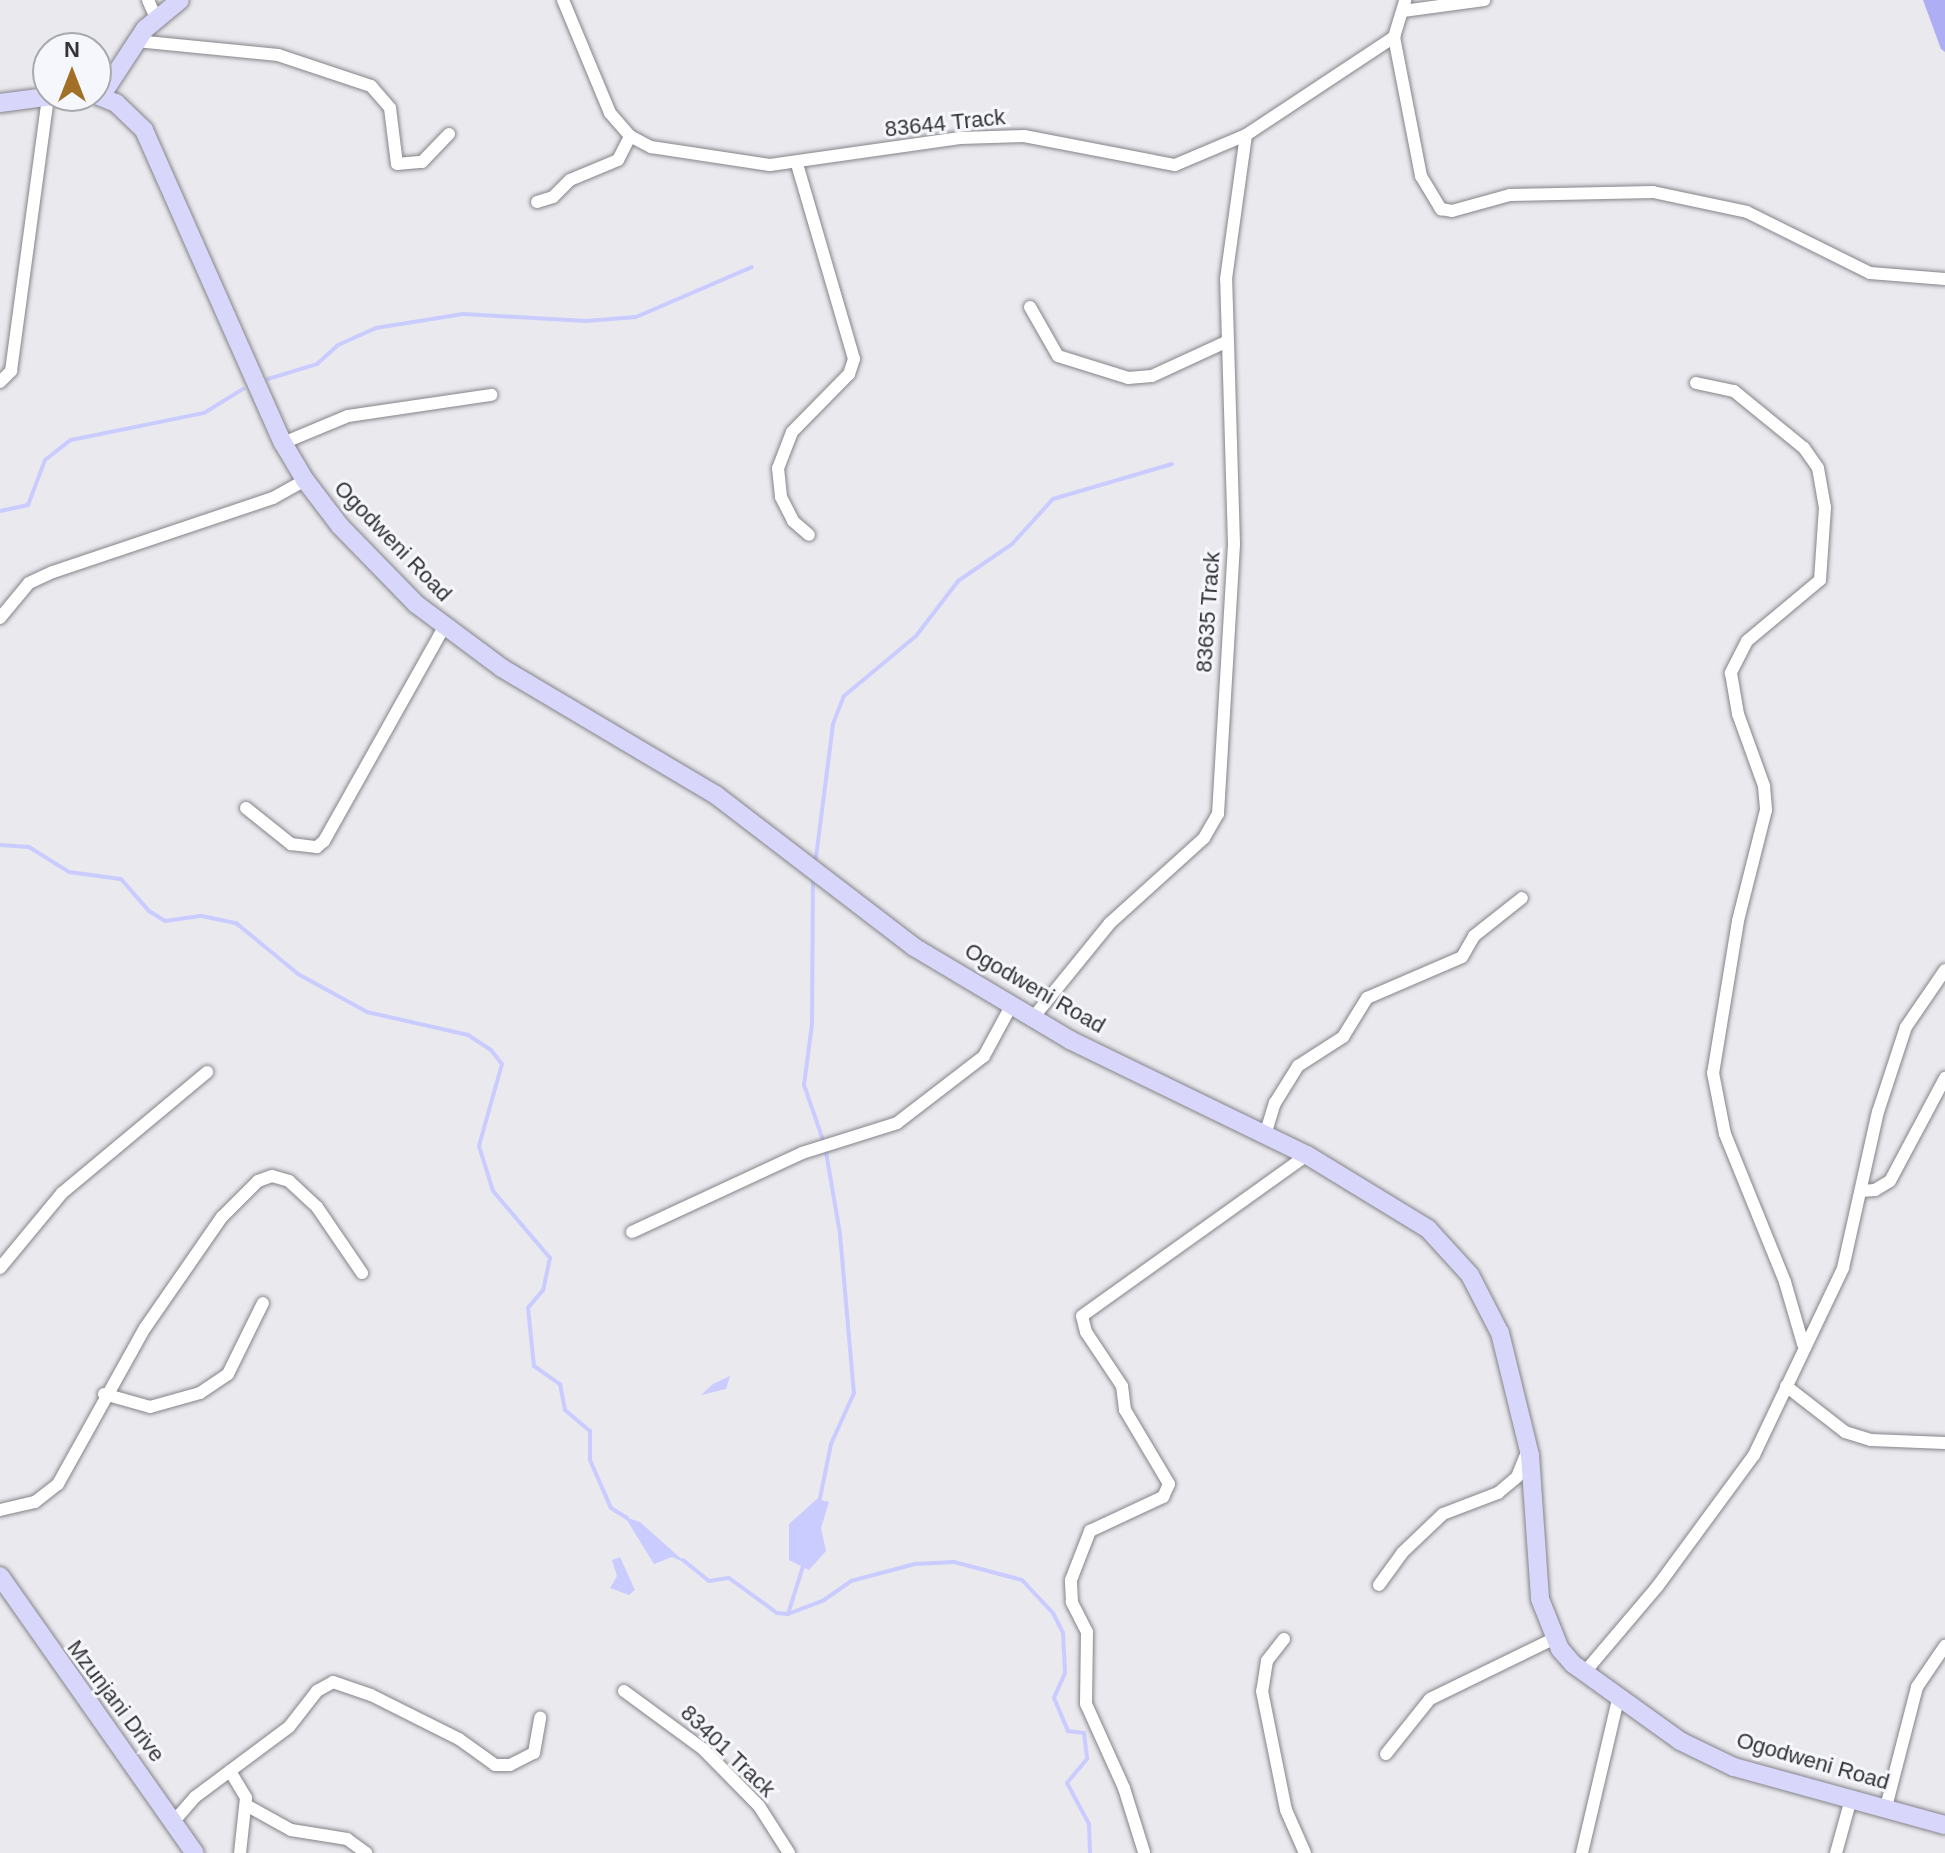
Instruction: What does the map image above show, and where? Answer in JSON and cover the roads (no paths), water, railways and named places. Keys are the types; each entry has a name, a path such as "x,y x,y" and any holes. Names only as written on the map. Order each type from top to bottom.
{"street":[{"path":"148,0 156,18"},
{"path":"112,77 156,18 180,0"},
{"path":"537,202 553,197 570,180 618,160 630,136 602,98 563,0"},
{"path":"1484,0 1404,6 1394,37 1421,176 1441,209 1452,211 1510,195 1653,192 1747,212 1870,273 1945,279"},
{"name":"83644 Track","path":"630,136 676,153 759,165 797,164 1003,135 1175,165 1246,135 1394,37"},
{"path":"136,41 278,55 371,86 390,108 397,164 422,162 449,134"},
{"path":"0,103 32,99"},
{"name":"Ogodweni Road","path":"112,103 129,113 144,130 283,443 305,480 340,526 444,627 502,668 673,766 902,938 1032,1019 1307,1155 1428,1229 1470,1275 1500,1333 1528,1449 1538,1588 1555,1638 1584,1673 1680,1741 1734,1767 1945,1825"},
{"path":"0,382 11,371 48,112"},
{"name":"83635 Track","path":"1032,1019 1101,933 1141,889 1204,838 1218,814 1234,544 1226,279 1246,135"},
{"path":"797,164 854,359 849,374 792,432 778,468 781,497 793,521 809,535"},
{"path":"1030,307 1058,356 1128,378 1152,376 1226,342"},
{"path":"1696,383 1734,391 1804,448 1818,468 1825,507 1820,580 1747,641 1731,673 1738,714 1764,786 1766,810 1738,921 1713,1073 1719,1115 1785,1282 1803,1344"},
{"path":"283,443 348,416 491,395"},
{"path":"0,618 29,583 53,572 273,498 305,480"},
{"path":"246,808 291,844 317,847 324,841 444,627"},
{"path":"1265,1135 1275,1103 1298,1066 1343,1037 1367,998 1462,957 1474,936 1522,898"},
{"path":"1584,1673 1657,1587 1754,1455 1803,1344 1843,1268 1878,1112 1906,1027 1945,970"},
{"path":"632,1232 802,1153 897,1123 984,1056 1011,1006"},
{"path":"0,1268 62,1193 207,1072"},
{"path":"1861,1191 1875,1190 1890,1181 1945,1078"},
{"path":"1144,1852 1124,1788 1086,1704 1087,1632 1072,1602 1071,1580 1090,1531 1163,1497 1169,1484 1125,1410 1122,1386 1086,1332 1082,1316 1307,1155"},
{"path":"0,1510 48,1496 104,1394 222,1217 265,1177 289,1181 317,1207 362,1273"},
{"path":"104,1394 150,1407 200,1393 228,1374 263,1303"},
{"path":"1786,1386 1845,1432 1871,1440 1945,1443"},
{"path":"1379,1585 1402,1553 1443,1514 1498,1493 1517,1477 1528,1449"},
{"name":"Mzunjani Drive","path":"0,1576 175,1820 195,1853"},
{"path":"1386,1754 1430,1699 1555,1638"},
{"path":"1284,1639 1267,1661 1262,1691 1286,1810 1305,1853"},
{"path":"1886,1807 1917,1687 1945,1646"},
{"path":"175,1820 195,1797 289,1727 317,1691 333,1682 371,1695 459,1739 495,1765 510,1765 534,1753 540,1718"},
{"name":"83401 Track","path":"624,1691 703,1749 759,1806 789,1853"},
{"path":"1582,1853 1618,1700"},
{"path":"230,1771 246,1805 240,1853"},
{"path":"1836,1853 1851,1799"},
{"path":"246,1805 291,1830 347,1839 366,1853"}],"waterway":[{"path":"268,379 317,364 338,345 376,328 463,314 586,321 636,317 752,267"},
{"path":"0,511 28,505 45,460 71,440 204,413 243,389"},
{"path":"815,865 833,724 844,696 916,636 958,581 1012,544 1053,499 1172,464"},
{"path":"0,845 29,847 69,872 121,879 149,911 165,921 202,916 236,923 298,974 367,1012 468,1035 491,1050 502,1064 479,1146 493,1191 550,1258 543,1290 528,1308 534,1366 560,1384 565,1410 590,1431 590,1460 611,1508 627,1518"},
{"path":"813,877 812,1024 804,1085 825,1146 840,1234 854,1393 831,1444 819,1503"},
{"path":"683,1560 709,1581 729,1578 777,1613 788,1614 824,1600 851,1581 915,1564 954,1562 1022,1580 1053,1613 1063,1633 1065,1673 1054,1698 1068,1731 1084,1733 1087,1759 1067,1783 1089,1824 1090,1853"},
{"path":"788,1614 803,1566"}]}
